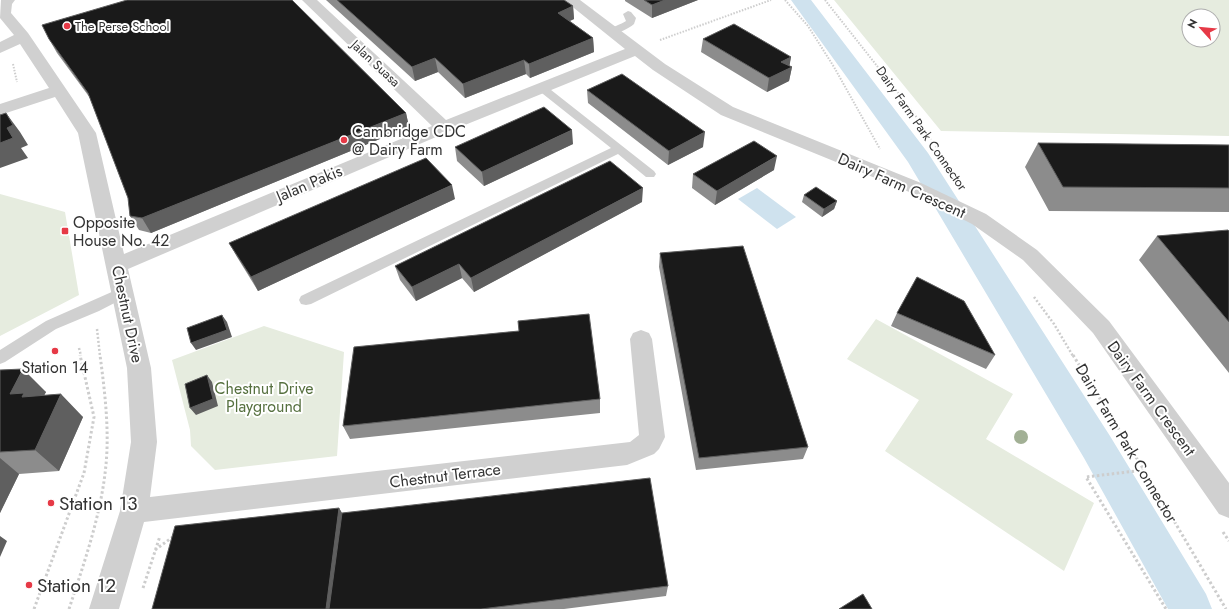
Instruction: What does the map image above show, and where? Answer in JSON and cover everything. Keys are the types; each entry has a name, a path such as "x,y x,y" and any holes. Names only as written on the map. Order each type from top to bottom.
{"street":[{"name":"Chestnut Drive","path":"8,0 5,4 4,13 23,36 87,133 139,368 144,442 134,511 104,609"},
{"name":"Jalan Suasa","path":"309,0 444,126"},
{"name":"Dairy Farm Crescent","path":"571,0 636,50 727,111 914,187 979,219 1030,255 1101,327 1226,498"},
{"path":"0,48 23,36"},
{"name":"Jalan Pakis","path":"117,265 444,126 636,50"},
{"path":"0,110 59,90"},
{"name":"Chestnut Terrace","path":"134,511 619,455 641,450 649,444 652,437 641,339"}],"lane":[{"path":"612,31 624,27 631,22 631,18 628,14"},
{"path":"542,88 650,174"},
{"path":"306,300 619,150"},
{"path":"0,358 51,325 94,307 123,292"}],"path":[{"path":"667,38 771,0"},
{"path":"785,0 808,26 816,38 884,156"},
{"name":"Dairy Farm Park Connector","path":"825,0 911,109 962,185"},
{"path":"13,63 17,84"},
{"name":"Dairy Farm Park Connector","path":"1031,293 1054,324 1144,470 1226,609"},
{"path":"69,609 92,541 102,495 107,451 107,412 94,307"},
{"path":"34,609 84,473 94,417 79,348"},
{"path":"1144,470 1086,478 1166,609"},
{"path":"142,594 161,530"},
{"path":"155,551 179,532"}],"green space":[{"path":"834,0 1229,0 1229,136 941,131"},
{"path":"0,194 65,212 79,295 0,336"},
{"path":"876,319 1013,394 986,439 1094,503 1064,571 885,451 919,400 847,359"},
{"name":"Chestnut Drive Playground","path":"264,326 344,352 337,456 215,470 191,446 190,430 172,360"}],"water":[{"path":"757,188 796,217 777,229 738,199"}],"building":[{"path":"127,0 292,0 406,113 142,218 130,216 128,198 88,93 49,39 42,25"},
{"path":"337,0 564,0 573,6 558,13 593,38 529,64 524,60 463,84 435,58 412,67"},
{"path":"644,0 665,0 652,5"},
{"path":"734,24 791,57 781,62 792,67 769,78 703,39"},
{"path":"622,74 705,132 669,151 587,90"},
{"path":"544,107 572,130 482,172 455,147"},
{"path":"6,113 13,125 7,128 13,138 0,143 0,115"},
{"path":"754,141 777,156 717,191 693,174"},
{"path":"1038,143 1229,145 1229,188 1063,187"},
{"path":"426,158 452,185 251,277 229,243"},
{"path":"610,161 643,188 471,278 459,264 412,287 395,266"},
{"path":"816,187 837,201 824,209 804,195"},
{"path":"1229,231 1229,322 1157,236"},
{"path":"743,246 808,447 699,458 660,253"},
{"path":"917,277 964,301 995,355 897,313"},
{"path":"589,314 600,399 343,426 354,347 519,331 518,321"},
{"path":"222,315 227,330 191,343 187,328"},
{"path":"23,369 10,394 24,393 22,397 61,394 35,450 0,452 0,370"},
{"path":"207,375 213,399 190,408 185,384"},
{"path":"650,478 668,586 481,609 329,609 342,513"},
{"path":"339,508 326,609 152,609 175,526"},
{"path":"863,594 872,609 839,609"}],"waterway":[{"path":"801,0 919,159 1097,447 1191,609"}],"place":[{"name":"The Perse School","path":"67,26"},
{"name":"Cambridge CDC @ Dairy Farm","path":"344,140"},
{"name":"Opposite House No. 42","path":"65,231"},
{"name":"Station 14","path":"55,351"},
{"name":"Station 13","path":"51,503"},
{"name":"Station 12","path":"29,585"}]}
